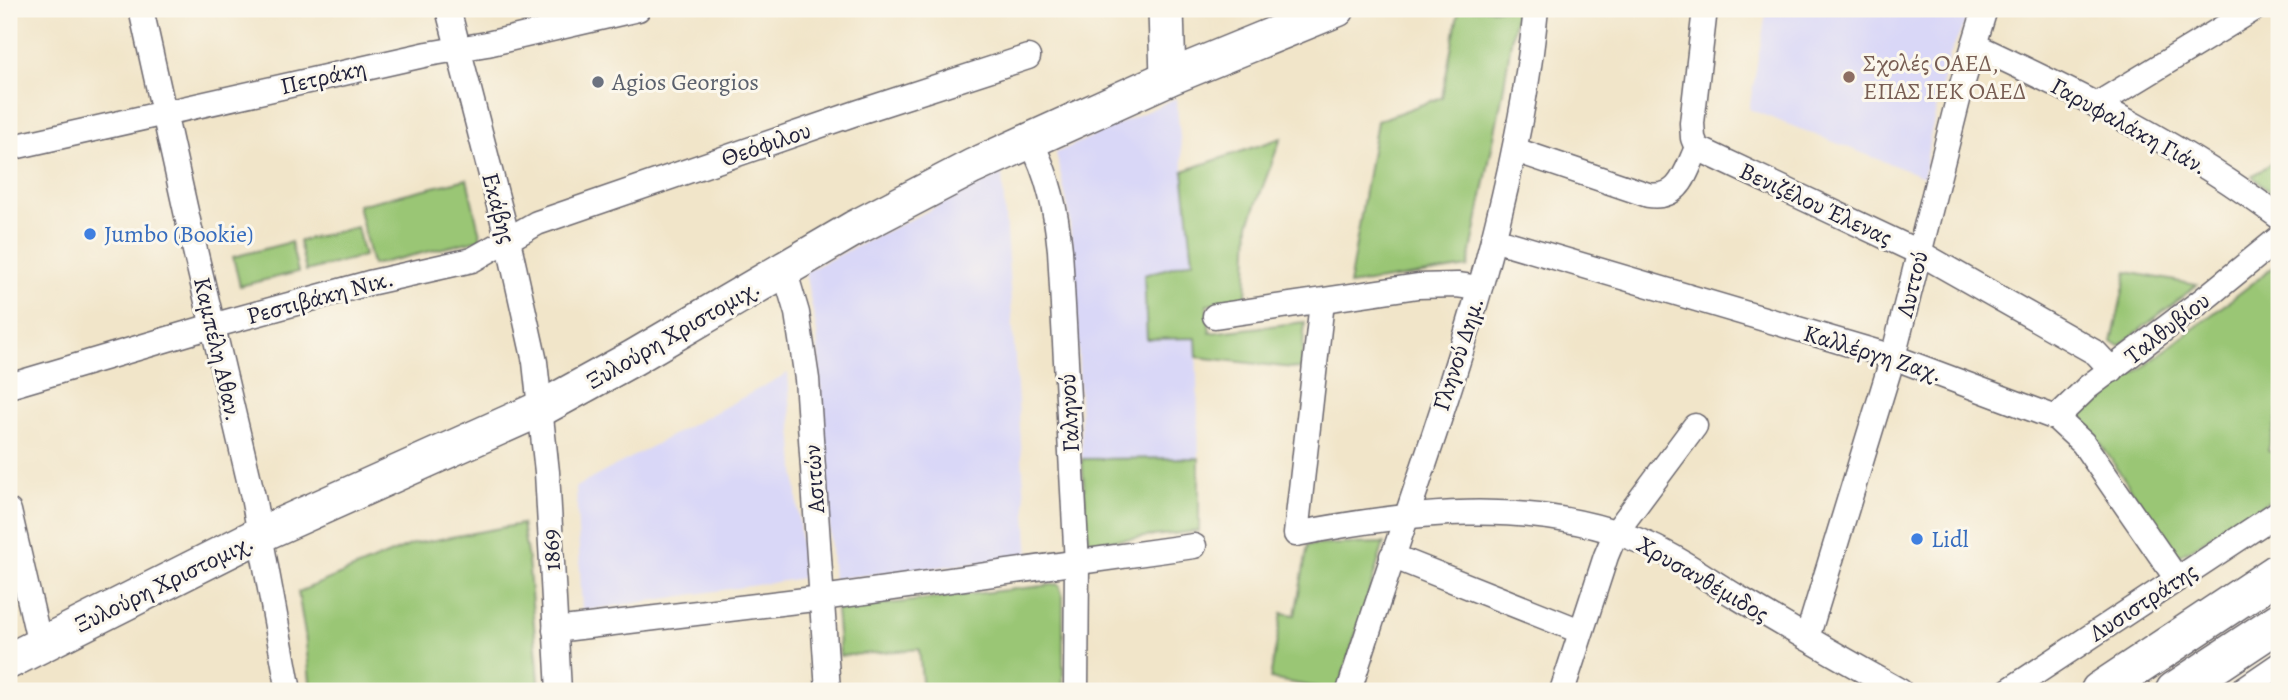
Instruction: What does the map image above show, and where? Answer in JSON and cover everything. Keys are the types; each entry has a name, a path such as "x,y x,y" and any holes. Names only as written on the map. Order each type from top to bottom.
{"highway":[{"path":"2100,691 2279,572"},
{"path":"2175,691 2279,622"}],"street":[{"name":"Καμπέλη Αθαν.","path":"141,9 253,497 289,691"},
{"name":"Εκάβης","path":"448,9 508,240 532,343 542,408"},
{"name":"Πετράκη","path":"9,148 638,9"},
{"path":"1166,9 1168,78"},
{"name":"Ξυλούρη Χριστομιχ.","path":"9,661 259,535 542,408 933,186 1168,78 1337,9"},
{"name":"Γληνού Δημ.","path":"1349,691 1493,239 1515,150 1530,66 1536,9"},
{"path":"1515,150 1648,195 1667,195 1678,186 1697,148 1692,123 1705,9"},
{"name":"Λυττού","path":"1807,638 1893,357 1961,88 1985,9"},
{"path":"2096,105 2254,9"},
{"name":"Γαρυφαλάκη Γιάν.","path":"1973,45 2096,105 2230,183 2279,217"},
{"name":"Θεόφιλου","path":"508,240 537,223 1028,57"},
{"name":"Γαληνού","path":"1030,140 1047,177 1057,226 1077,564 1076,691"},
{"name":"Βενιζέλου Έλενας","path":"1697,148 1920,253 2096,353 2112,370"},
{"name":"Ταλθυβίου","path":"2056,418 2077,396 2279,238"},
{"name":"Καλλέργη Ζαχ.","path":"1493,239 1893,357 2056,418 2083,443 2177,579"},
{"name":"Ρεστιβάκη Νικ.","path":"9,386 369,283 472,260 508,240"},
{"name":"Ασιτών","path":"784,269 797,313 807,379 828,691"},
{"path":"1215,316 1418,286 1457,285 1479,288"},
{"name":"Χρυσανθέμιδος","path":"1322,302 1296,534 1407,515 1458,512 1504,513 1563,520 1616,532 1662,551 1900,691"},
{"name":"1869","path":"542,408 559,691"},
{"path":"1562,691 1580,631 1616,532 1695,426"},
{"path":"9,511 40,645"},
{"name":"Λυσιστράτης","path":"2008,691 2279,512"},
{"path":"555,630 822,598 1194,546"},
{"path":"1392,556 1580,631"},
{"path":"2241,691 2279,665"}],"shaded area":[{"name":"Σχολές ΟΑΕΔ, ΕΠΑΣ ΙΕΚ ΟΑΕΔ","path":"1767,9 1971,9 1949,57 1930,136 1924,177 1749,109"},
{"path":"1176,98 1193,261 1147,339 1196,338 1199,458 1082,459 1077,314 1069,212 1056,153"},
{"path":"1002,174 1029,557 833,579 817,332 805,272"},
{"path":"788,373 803,578 582,611 576,487"}],"green space":[{"path":"1459,9 1516,9 1503,92 1468,267 1349,285 1377,121 1442,97"},
{"path":"1281,138 1249,224 1246,299 1207,305 1210,333 1305,322 1301,369 1197,357 1196,338 1147,339 1144,275 1193,261 1183,171"},
{"path":"2279,158 2279,201 2252,176"},
{"path":"467,179 481,239 372,265 358,205"},
{"path":"357,227 364,256 306,271 299,241"},
{"path":"291,242 298,272 240,286 233,257"},
{"path":"2279,263 2279,409 2268,451 2279,454 2279,495 2177,557 2081,415"},
{"path":"2127,272 2197,285 2119,346 2112,342"},
{"path":"1199,458 1199,531 1088,543 1082,459"},
{"path":"522,524 528,560 540,691 311,691 298,592 413,544"},
{"path":"1384,543 1338,691 1270,679 1282,613 1295,615 1308,545"},
{"path":"1059,584 1063,597 1063,691 923,691 919,649 840,656 836,610"}],"place":[{"name":"Σχολές ΟΑΕΔ, ΕΠΑΣ ΙΕΚ ΟΑΕΔ","path":"1849,77"},
{"name":"Agios Georgios","path":"598,82"},
{"name":"Jumbo (Bookie)","path":"90,234"},
{"name":"Lidl","path":"1917,539"}]}
